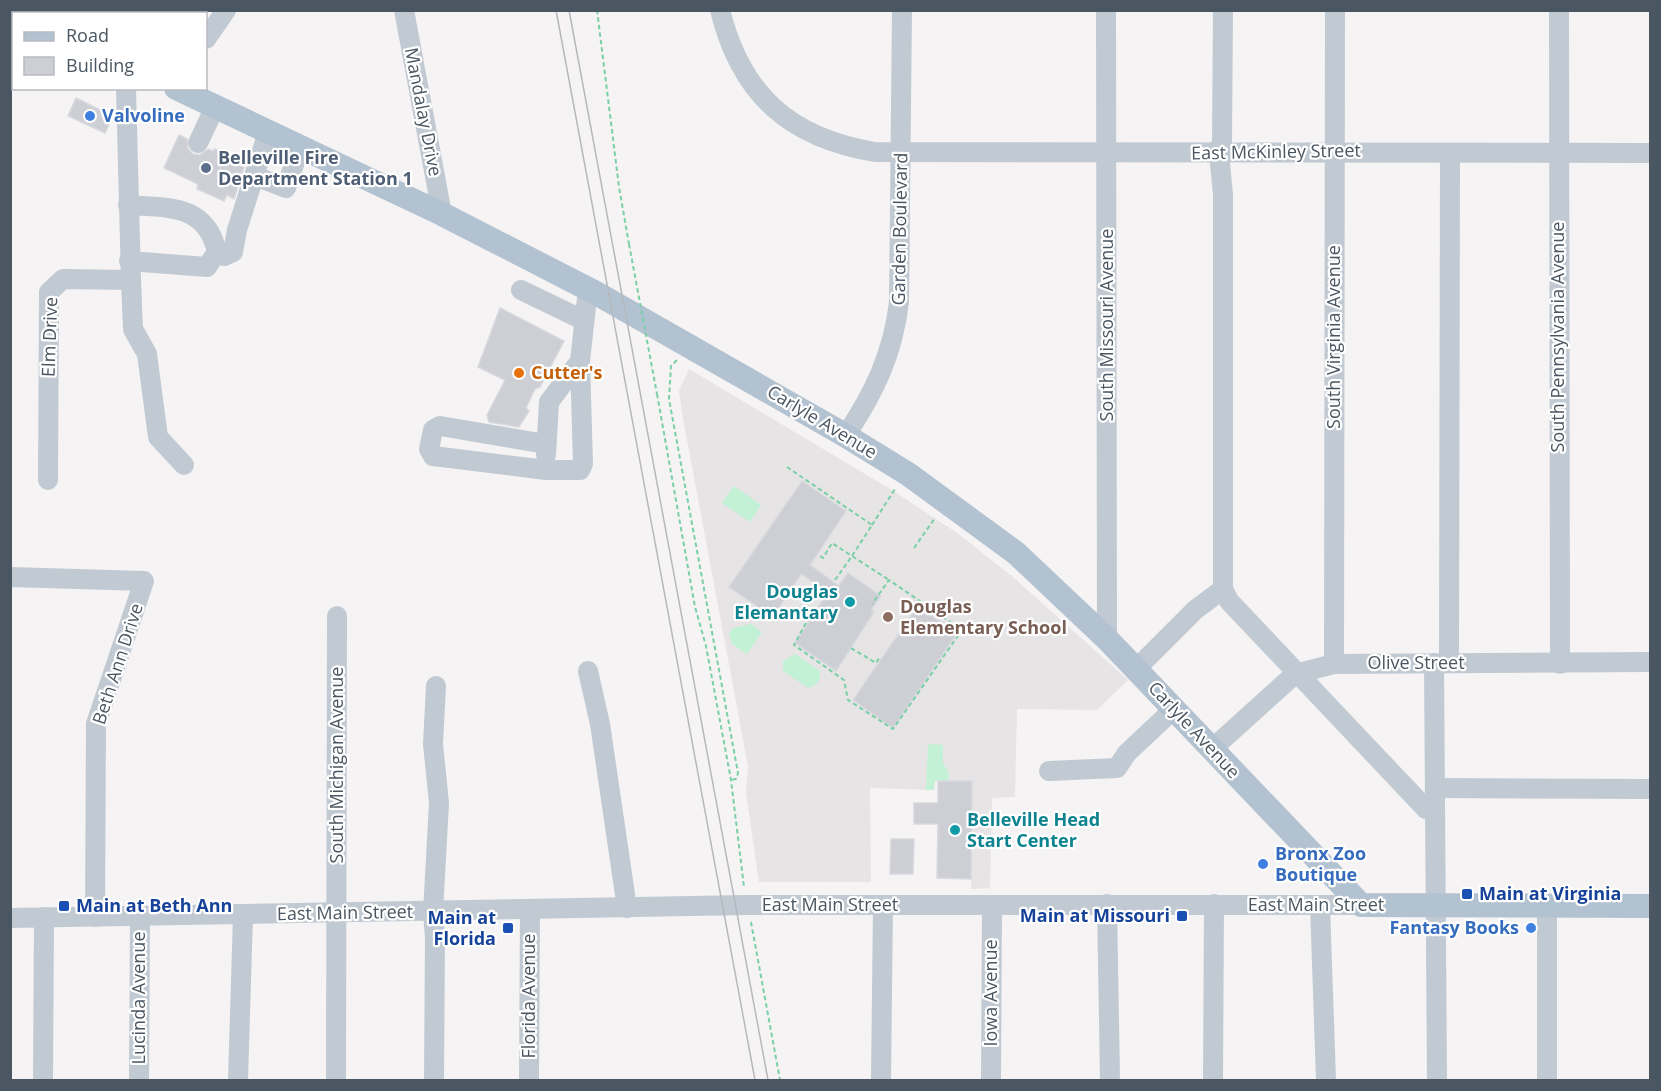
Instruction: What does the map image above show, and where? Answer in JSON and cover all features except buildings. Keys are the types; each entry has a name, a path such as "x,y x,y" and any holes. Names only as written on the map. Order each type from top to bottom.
{"main road":[{"name":"Carlyle Avenue","path":"180,90 442,214 588,289 846,435 908,474 1016,553 1107,639 1361,905"},
{"name":"East Main Street","path":"1361,905 1650,906"}],"street":[{"path":"207,38 226,10"},
{"name":"Mandalay Drive","path":"404,10 442,214"},
{"name":"East McKinley Street","path":"720,10 726,36 751,83 791,123 818,138 848,147 902,152 1650,153"},
{"name":"Garden Boulevard","path":"846,435 879,382 896,331 899,302 902,152 902,10"},
{"name":"South Missouri Avenue","path":"1106,10 1107,639"},
{"path":"1223,10 1222,141 1219,153 1223,195 1223,589 1229,601 1296,674 1426,809 1435,812"},
{"name":"South Virginia Avenue","path":"1334,664 1335,10"},
{"name":"South Pennsylvania Avenue","path":"1559,10 1560,664"},
{"path":"126,90 133,329 147,354 158,437 184,465"},
{"path":"198,143 215,107"},
{"path":"128,205 183,209 196,216 215,242 217,252 224,256 233,252 237,230 268,132"},
{"path":"255,176 286,188 300,147"},
{"path":"1437,1080 1435,788 1441,663 1450,153"},
{"name":"Elm Drive","path":"48,480 49,292 63,279 130,270 207,267 217,252"},
{"path":"546,444 440,426 433,430 429,449 433,456 546,470 577,472 583,468 580,361 588,289"},
{"path":"521,290 583,320"},
{"path":"546,470 549,402 580,361"},
{"name":"Beth Ann Drive","path":"10,577 144,581 96,724 95,917"},
{"path":"1136,669 1195,610 1223,589"},
{"name":"South Michigan Avenue","path":"336,1080 337,616"},
{"name":"Olive Street","path":"1212,749 1296,674 1334,664 1650,662"},
{"path":"588,671 602,736 627,908"},
{"path":"434,1080 435,938 433,912 440,803 433,744 436,686"},
{"path":"1049,771 1117,768 1127,753 1174,709"},
{"path":"1435,788 1650,789"},
{"name":"Iowa Avenue","path":"991,1080 992,904"},
{"path":"1107,904 1110,946 1110,1080"},
{"path":"1213,1080 1214,904"},
{"name":"East Main Street","path":"10,918 530,911 747,905 1361,905"},
{"path":"881,1080 884,905"},
{"path":"1320,905 1326,1080"},
{"path":"1547,906 1547,1080"},
{"name":"Florida Avenue","path":"529,1080 530,911"},
{"path":"238,1080 243,915"},
{"name":"Lucinda Avenue","path":"139,1080 140,916"},
{"path":"43,1080 44,917"}],"path":[{"path":"597,10 619,188 695,607 706,646 731,780 747,905 780,1080"},
{"path":"679,360 672,362 669,399 738,773 736,779 731,780"},
{"path":"786,467 872,525"},
{"path":"835,580 896,489"},
{"path":"914,548 936,516 928,511"},
{"path":"806,623 794,645 844,681 848,700 893,729 962,630 832,543 823,558 819,555"},
{"path":"872,604 889,580"},
{"path":"851,648 876,663 879,658"}],"shaded area":[{"name":"Douglas Elementary School","path":"689,369 892,490 960,535 1014,578 1128,680 1097,710 1017,709 1015,797 992,798 990,888 971,889 971,781 935,781 934,790 870,788 871,882 759,882 746,793 748,766 682,413 679,391"}],"green space":[{"path":"734,486 761,505 750,522 722,503"},
{"path":"751,624 762,632 747,654 732,644 729,633 733,628"},
{"path":"795,654 820,671 818,682 808,688 783,671 783,661"},
{"path":"928,744 943,745 943,764 948,771 949,781 935,781 934,790 926,790"}],"tram line":[{"path":"556,10 755,1080"},
{"path":"569,10 768,1080"}],"place":[{"name":"Valvoline","path":"90,116"},
{"name":"Belleville Fire Department Station 1","path":"206,168"},
{"name":"Cutter's","path":"519,373"},
{"name":"Douglas Elemantary","path":"850,602"},
{"name":"Douglas Elementary School","path":"888,617"},
{"name":"Belleville Head Start Center","path":"955,830"},
{"name":"Bronx Zoo Boutique","path":"1263,864"},
{"name":"Main at Virginia","path":"1467,894"},
{"name":"Main at Beth Ann","path":"64,906"},
{"name":"Main at Missouri","path":"1182,916"},
{"name":"Main at Florida","path":"508,928"},
{"name":"Fantasy Books","path":"1531,928"}]}
